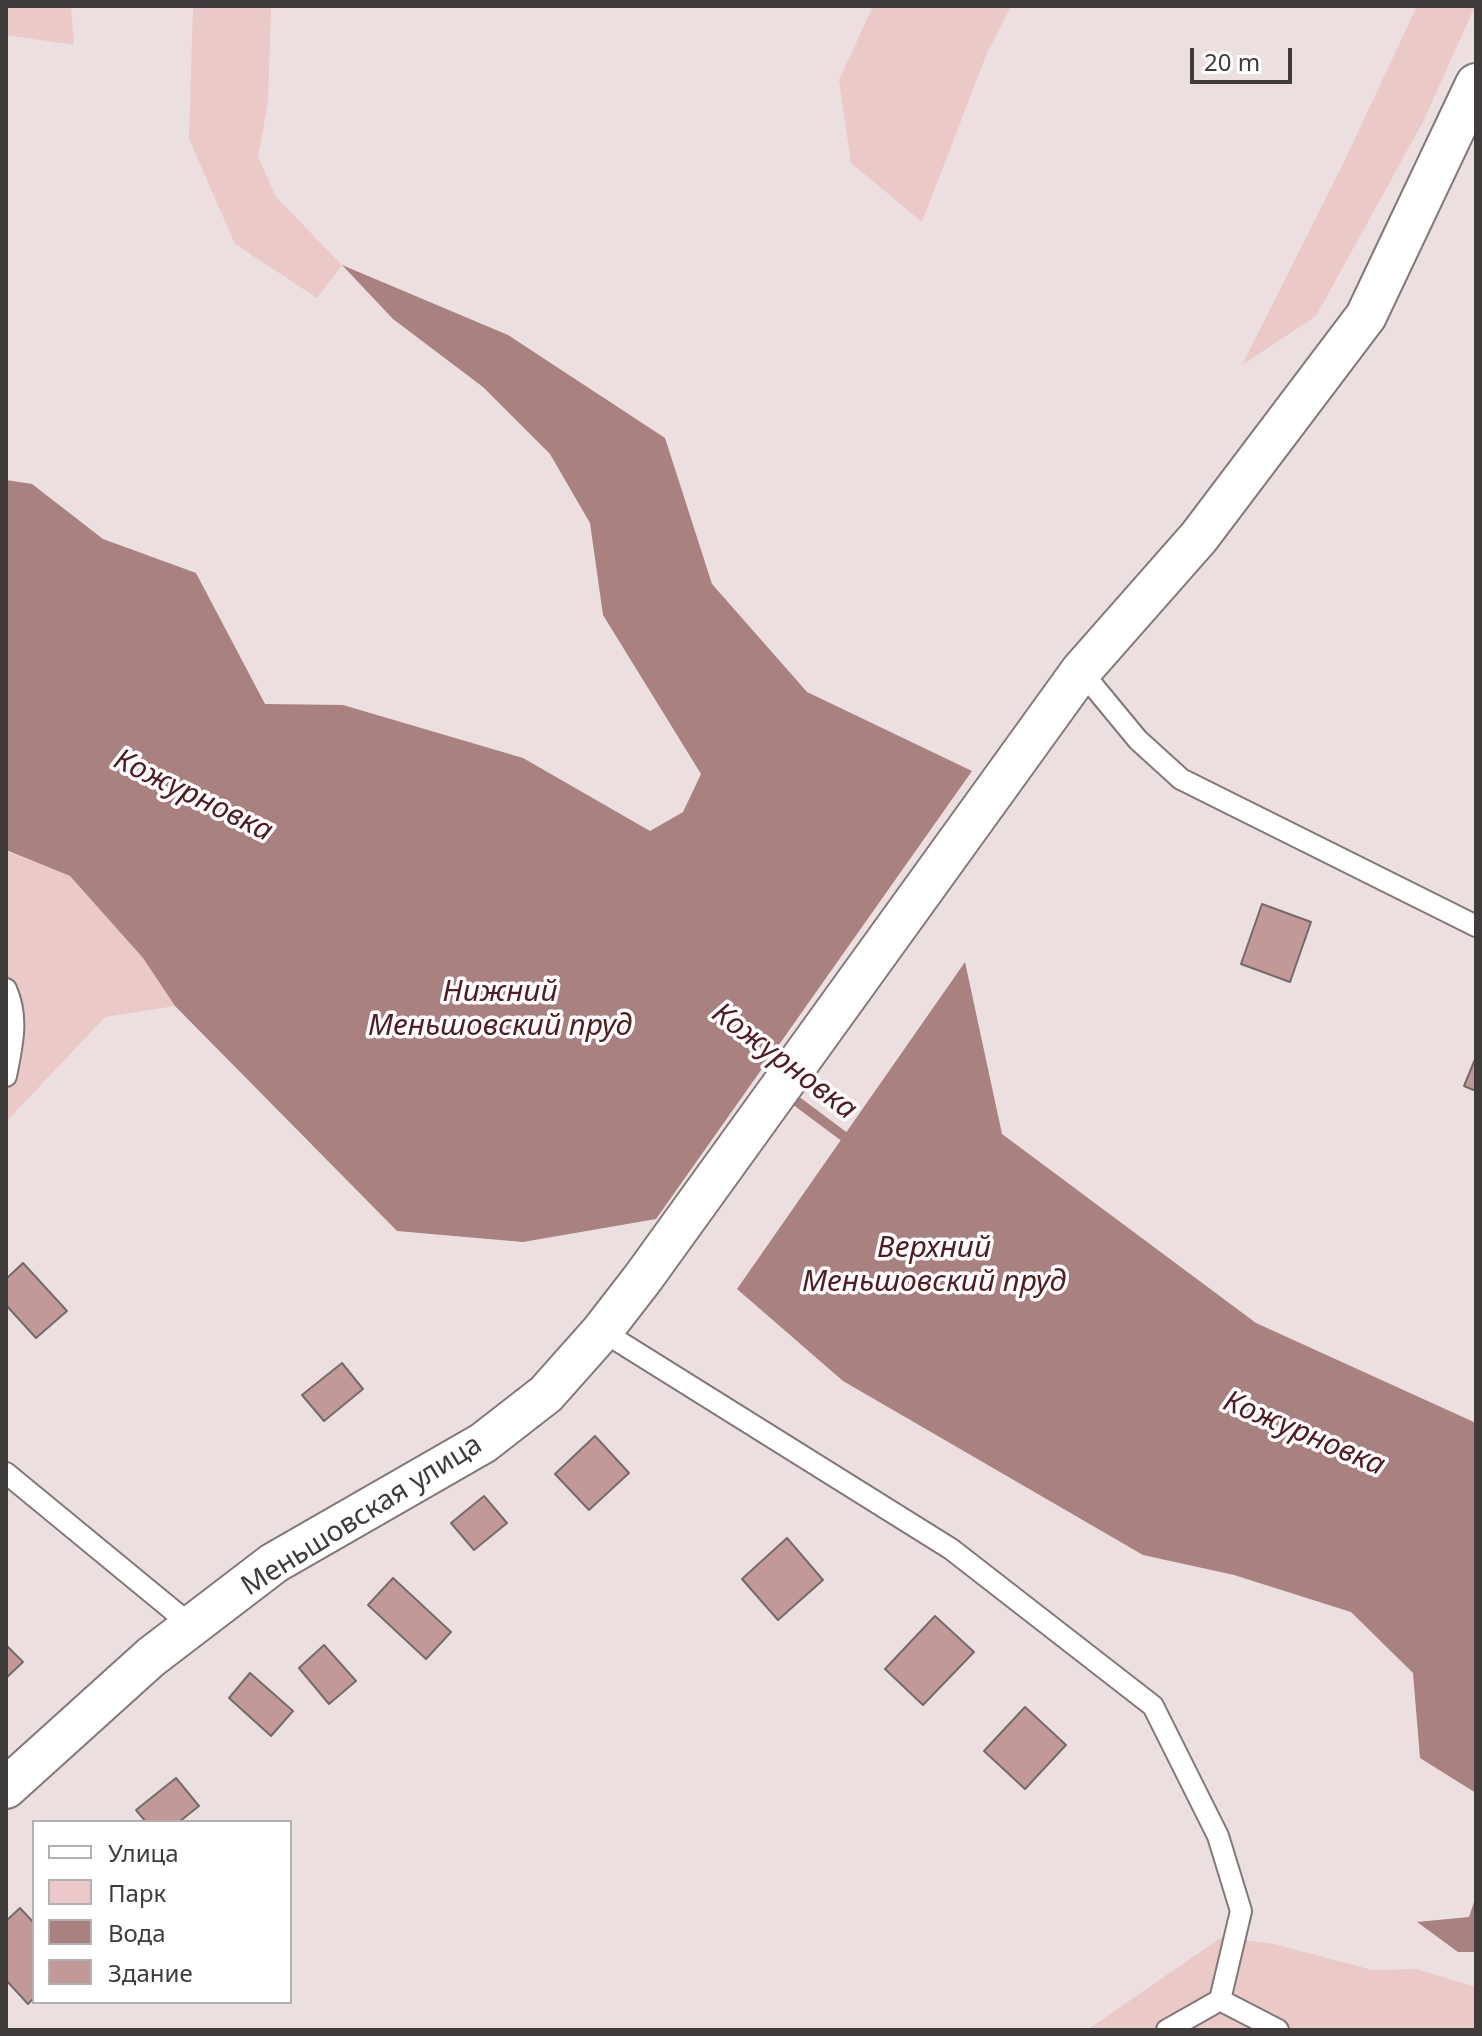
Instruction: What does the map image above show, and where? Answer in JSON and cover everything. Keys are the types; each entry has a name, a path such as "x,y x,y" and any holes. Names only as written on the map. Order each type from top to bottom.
{"street":[{"name":"Меньшовская улица","path":"6,1788 151,1657 274,1563 483,1443 546,1394 602,1331 1081,671 1199,537 1366,316 1476,84"}],"lane":[{"path":"1081,671 1138,740 1181,779 1476,926"},
{"path":"6,989 11,1001 15,1032 6,1076"},
{"path":"602,1331 951,1549 1153,1706 1218,1836 1241,1911 1220,2000 1167,2030"},
{"path":"6,1473 192,1626"},
{"path":"1220,2000 1278,2030"}],"green space":[{"path":"6,6 71,6 74,45 6,35"},
{"path":"193,6 271,6 268,101 258,157 276,197 342,265 317,298 235,244 189,139"},
{"path":"873,6 1011,6 987,53 922,222 851,163 839,80"},
{"path":"1417,6 1475,6 1424,120 1316,316 1242,365 1342,166"},
{"path":"6,851 70,876 143,958 175,1006 105,1017 6,1122"},
{"path":"1222,1937 1274,1944 1372,1970 1416,1969 1476,1987 1476,2030 1087,2030"}],"water":[{"name":"Нижний Меньшовский пруд","path":"342,265 508,335 665,438 712,584 807,692 972,771 656,1219 523,1242 397,1231 175,1006 143,958 70,876 6,850 6,480 32,484 103,539 196,573 265,704 343,705 523,758 650,831 683,812 701,774 603,615 590,523 550,454 483,387 393,319"},
{"name":"Верхний Меньшовский пруд","path":"965,962 1002,1134 1256,1323 1476,1423 1476,1793 1420,1758 1413,1673 1351,1612 1234,1575 1143,1555 843,1381 737,1289"},
{"path":"1476,1896 1476,1952 1458,1952 1417,1922 1469,1917"}],"building":[{"path":"1262,904 1311,922 1290,982 1241,964"},
{"path":"1476,1057 1476,1091 1464,1086"},
{"path":"23,1263 67,1311 36,1338 6,1305 6,1279"},
{"path":"342,1363 363,1389 324,1421 302,1395"},
{"path":"595,1436 629,1473 589,1510 555,1474"},
{"path":"484,1496 507,1523 474,1550 451,1523"},
{"path":"787,1538 823,1580 778,1620 742,1579"},
{"path":"393,1578 451,1632 426,1659 368,1605"},
{"path":"935,1616 974,1652 923,1705 885,1669"},
{"path":"6,1645 23,1662 6,1678"},
{"path":"324,1645 356,1681 329,1704 299,1668"},
{"path":"250,1673 293,1711 271,1736 229,1698"},
{"path":"1025,1707 1066,1745 1025,1789 984,1751"},
{"path":"176,1778 199,1806 182,1820 144,1820 136,1810"},
{"path":"20,1908 32,1921 32,2000 28,2004 6,1980 6,1921"}],"waterway":[{"name":"Кожурновка","path":"787,1094 854,1144"}]}
